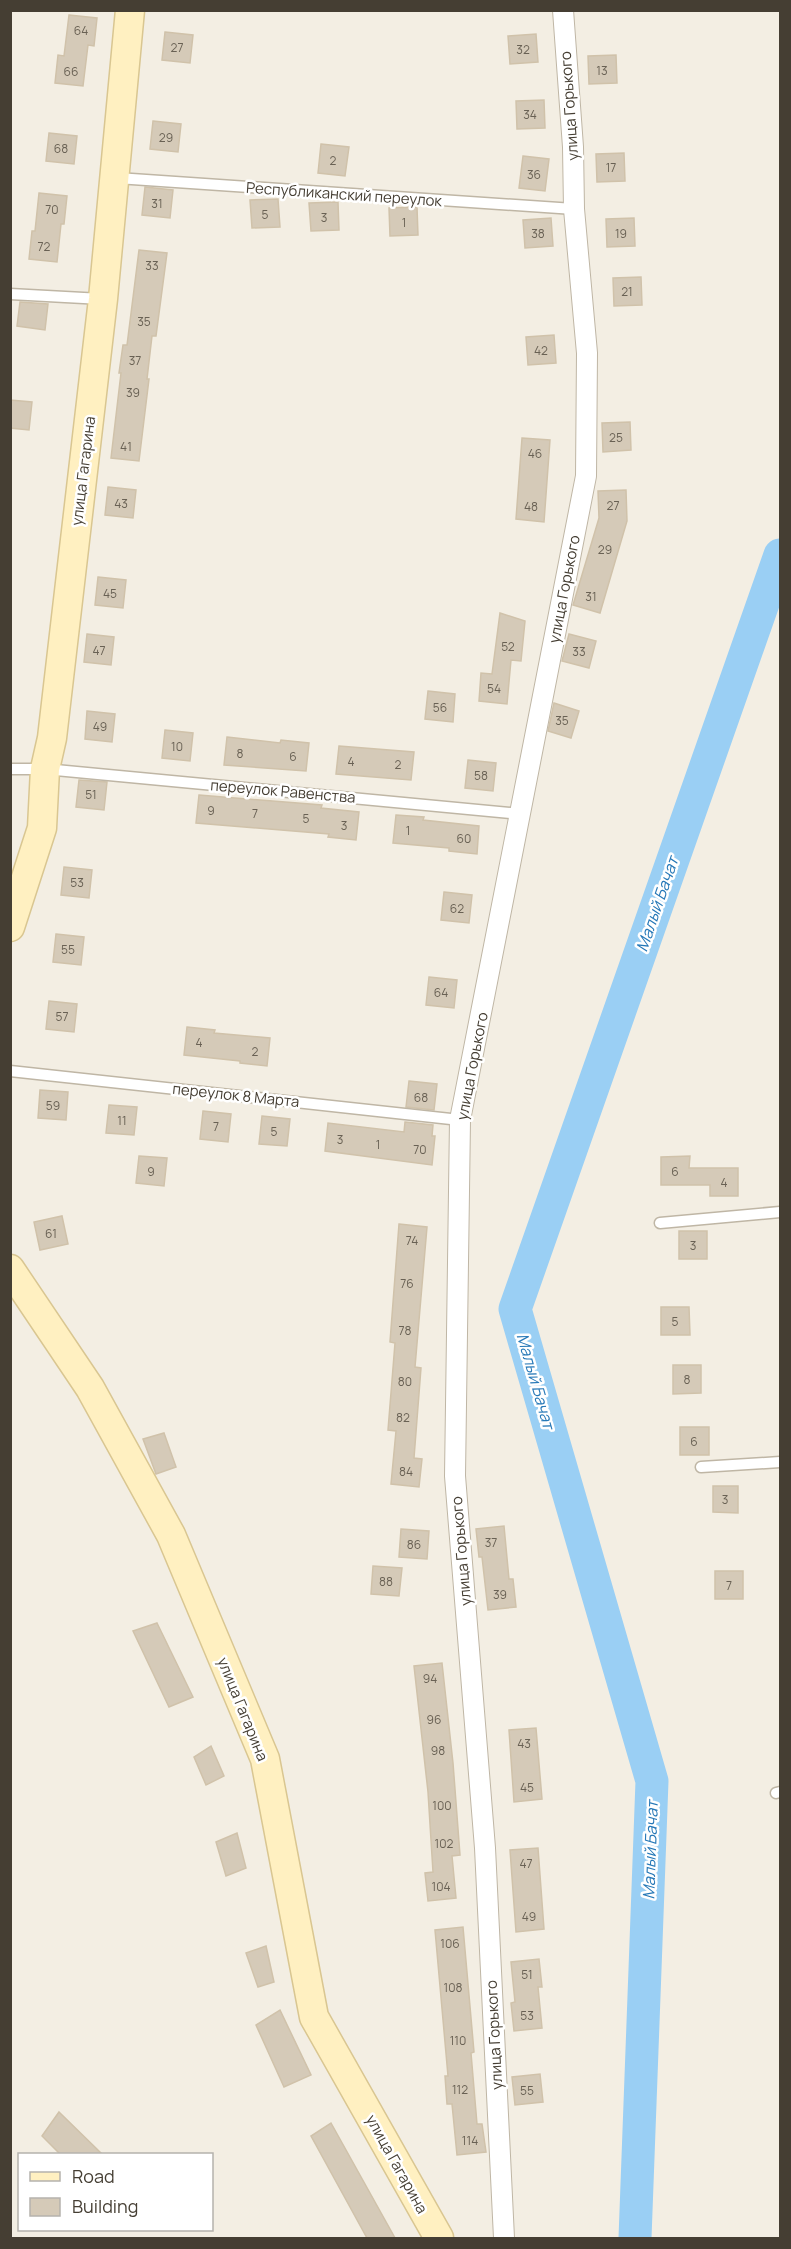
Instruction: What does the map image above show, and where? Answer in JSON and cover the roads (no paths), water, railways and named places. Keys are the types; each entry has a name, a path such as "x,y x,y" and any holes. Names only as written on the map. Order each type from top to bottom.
{"street":[{"name":"улица Гагарина","path":"10,927 42,828 45,769 54,727 103,298 130,10"},
{"name":"улица Горького","path":"504,2238 485,1848 455,1476 460,1120 586,476 587,353 574,209 573,147 563,10"},
{"name":"улица Гагарина","path":"10,1269 90,1388 171,1535 265,1759 314,2017 439,2238"}],"lane":[{"name":"Республиканский переулок","path":"113,178 574,209"},
{"path":"10,294 103,298"},
{"name":"переулок Равенства","path":"10,769 45,769 520,814"},
{"name":"переулок 8 Марта","path":"10,1071 460,1120"},
{"path":"660,1223 780,1212"},
{"path":"701,1467 780,1462"}],"waterway":[{"name":"Малый Бачат","path":"635,2238 652,1781 515,1309 780,555"}]}
